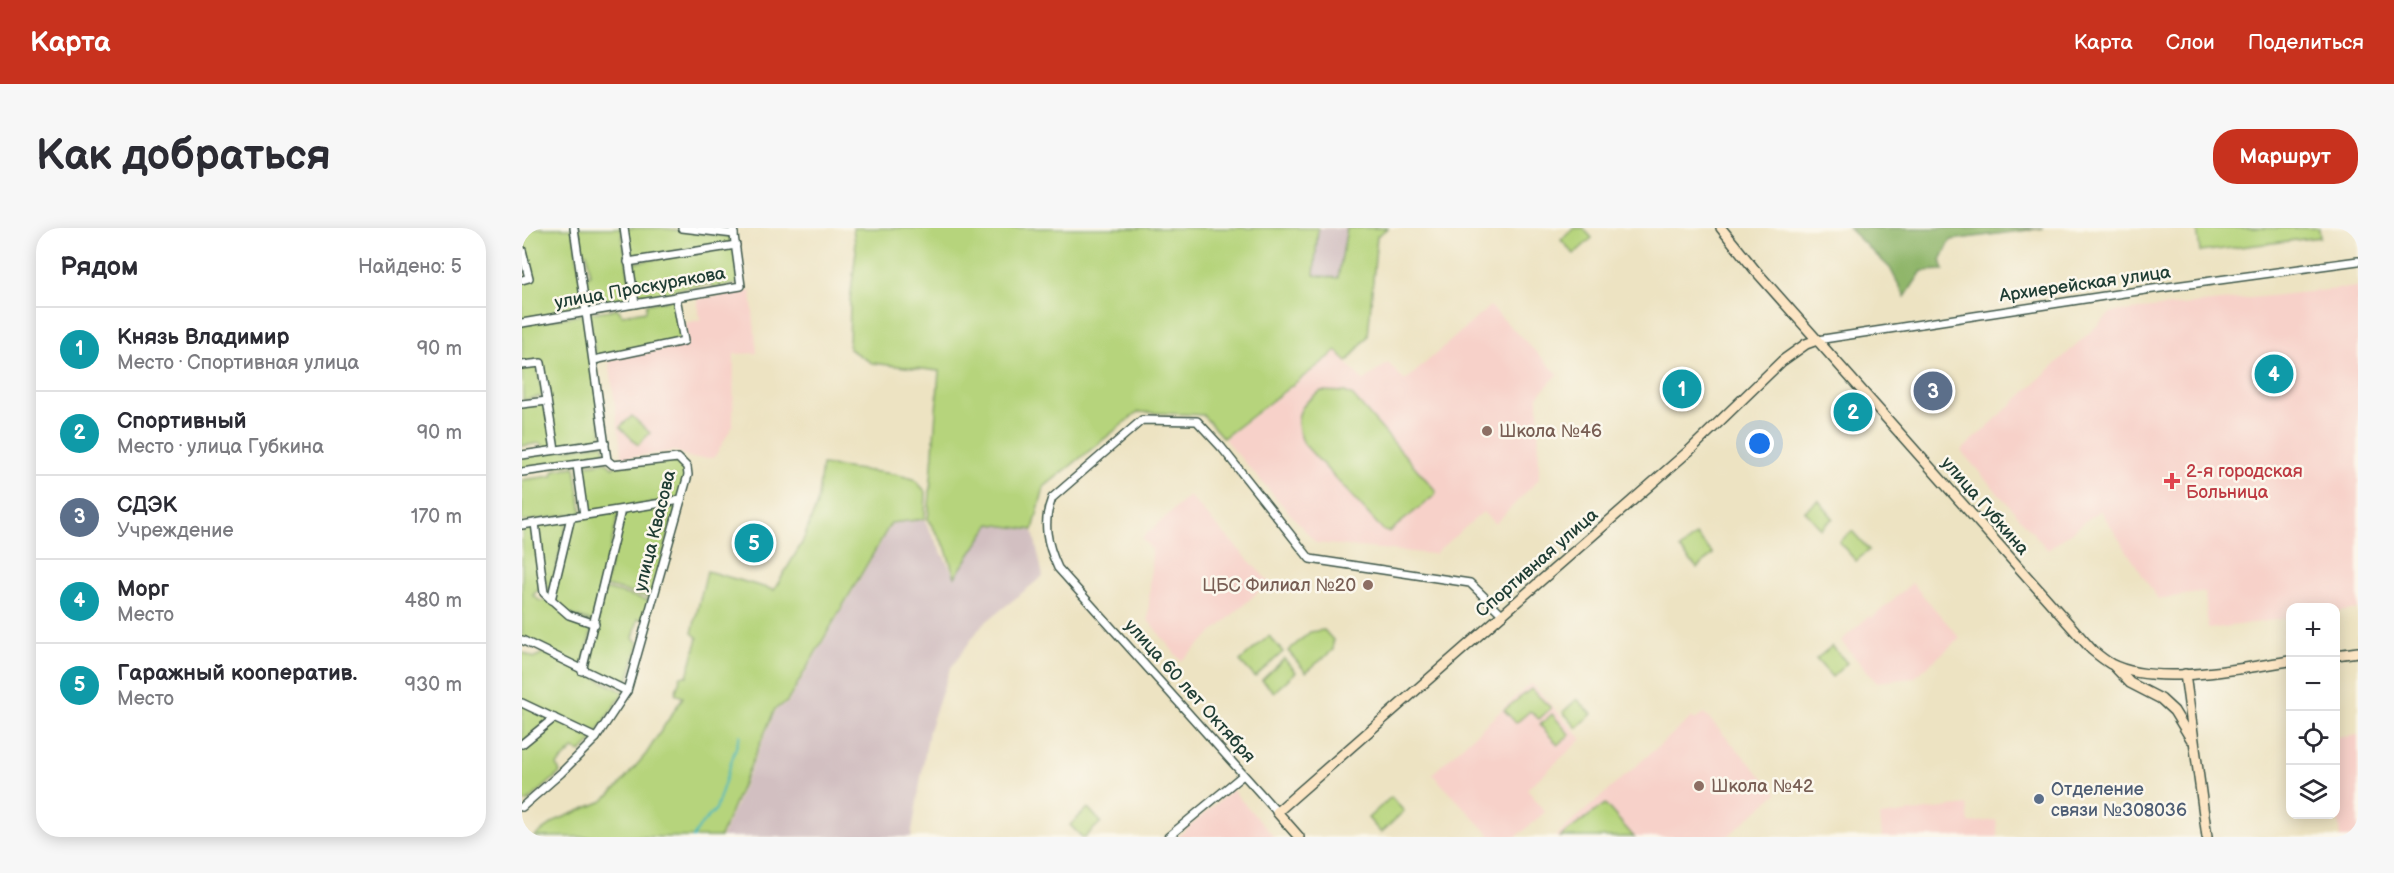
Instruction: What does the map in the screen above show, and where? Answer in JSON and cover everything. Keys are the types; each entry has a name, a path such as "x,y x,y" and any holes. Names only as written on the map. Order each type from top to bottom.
{"street":[{"path":"522,472 607,460 574,228"},
{"path":"624,228 635,304"},
{"path":"682,228 734,231"},
{"name":"улица Губкина","path":"1721,228 2092,651 2112,664 2153,673 2185,674 2286,661"},
{"name":"улица Проскурякова","path":"522,323 741,286 734,231"},
{"path":"628,262 736,245"},
{"path":"522,250 529,279 522,280"},
{"name":"Архиерейская улица","path":"1817,340 2138,291 2358,261"},
{"path":"594,360 684,341 676,297"},
{"name":"Спортивная улица","path":"1277,812 1690,450 1782,361 1806,344 1817,340"},
{"path":"522,365 541,363 555,450"},
{"path":"522,405 547,401"},
{"name":"улица 60 лет Октября","path":"1299,837 1058,568 1048,547 1046,524 1047,510 1052,498 1142,420 1197,421 1222,448 1310,559 1470,583 1503,615"},
{"path":"522,455 605,443"},
{"name":"улица Квасова","path":"522,807 596,738 627,691 688,475 687,466 678,458 613,465 607,460"},
{"path":"577,465 584,515"},
{"path":"522,525 681,500"},
{"path":"582,670 621,510"},
{"path":"551,600 571,517"},
{"path":"535,523 544,593 569,615 595,624"},
{"path":"522,640 627,691"},
{"path":"2340,654 2358,652"},
{"path":"2112,664 2130,683 2161,699 2174,711 2184,724 2195,747"},
{"path":"2185,674 2207,837"},
{"path":"522,703 596,738"},
{"path":"522,744 554,718"},
{"path":"1168,837 1243,775"}],"shaded area":[{"path":"1318,228 1347,228 1339,278 1314,276"},
{"name":"2-я городская Больница","path":"2358,287 2358,609 2340,611 2340,603 2286,603 2286,619 2208,629 2205,592 2158,599 2100,510 2048,550 1961,451 2112,312"},
{"path":"751,291 757,353 734,354 733,425 714,458 692,458 675,451 622,458 609,360 687,345 685,323 700,320 697,299"},
{"path":"1490,306 1558,374 1538,396 1539,479 1495,524 1483,512 1434,554 1316,543 1224,439 1337,352 1363,381 1388,363 1405,381"},
{"path":"1189,496 1269,582 1181,661 1148,620 1152,550 1142,538"},
{"path":"924,520 955,577 990,525 1033,531 1043,576 982,625 950,669 929,730 911,837 722,837 776,710 788,703 892,524"},
{"path":"1912,583 1960,638 1914,678 1876,682 1841,641"},
{"path":"1531,683 1582,739 1527,789 1545,812 1516,837 1492,837 1432,774"},
{"path":"1704,713 1777,793 1727,837 1555,837 1692,717 1695,720"},
{"path":"2358,735 2358,837 2340,837 2338,819 2340,819 2340,737"},
{"path":"1232,790 1274,837 1177,837"},
{"path":"1967,805 1969,823 1996,820 1998,837 1882,837 1880,816"}],"green space":[{"path":"522,228 573,228 585,311 522,322 522,281 531,279 524,242 522,242"},
{"path":"576,228 621,228 633,302 588,309 583,279 590,275 587,253 579,251"},
{"path":"626,228 661,228 733,237 734,243 631,258"},
{"path":"853,228 1318,228 1314,275 1338,278 1347,228 1388,228 1377,236 1368,336 1347,362 1337,351 1223,438 1203,415 1138,412 1044,487 1033,530 990,524 955,577 945,546 928,520 939,371 872,363 849,349 850,301 856,251"},
{"path":"1574,228 1583,228 1592,238 1574,254 1561,240"},
{"path":"1848,228 2044,228 1951,240 1941,260 1944,270 1922,271 1905,297 1890,268"},
{"path":"2197,228 2319,228 2320,237 2200,252"},
{"path":"734,247 739,284 714,288 710,284 673,290 670,295 636,301 630,263"},
{"path":"674,299 681,339 596,358 589,313 618,309 622,315 646,311 647,304"},
{"path":"586,314 603,442 556,449 542,362 522,364 522,325"},
{"path":"537,366 543,396 523,400 522,368"},
{"path":"1321,391 1345,392 1353,396 1436,491 1435,495 1389,532 1384,531 1304,444 1298,427 1299,413 1313,396"},
{"path":"546,402 554,449 548,450 540,443 522,446 522,406"},
{"path":"632,416 650,433 638,445 620,427"},
{"path":"604,444 606,459 522,471 522,456"},
{"path":"669,459 682,462 686,476 679,499 586,513 579,466 607,462 612,467"},
{"path":"822,465 894,474 914,479 926,492 925,519 891,523 787,702 775,709 720,837 534,837 557,820 603,801 646,754 683,697 675,694 681,676 687,676 698,638 692,633 707,571 774,590 802,543 817,504"},
{"path":"575,467 582,513 522,522 522,480 552,476 554,470"},
{"path":"1818,500 1833,518 1821,529 1805,511"},
{"path":"678,502 651,598 605,586 623,511"},
{"path":"619,511 593,622 569,614 553,599 573,518"},
{"path":"568,519 551,588 546,589 537,524"},
{"path":"534,524 541,587 533,595 540,601 549,600 569,616 593,624 582,669 522,639 522,526"},
{"path":"1852,531 1869,550 1856,561 1839,542"},
{"path":"1696,535 1713,554 1697,568 1680,549"},
{"path":"605,589 651,601 646,618 638,619 633,638 639,643 626,688 584,670"},
{"path":"1324,630 1333,640 1333,650 1306,672 1288,651 1310,632"},
{"path":"1269,636 1283,652 1255,677 1240,661"},
{"path":"1832,646 1847,663 1832,677 1816,659"},
{"path":"522,652 534,658 544,652 624,692 595,735 522,700"},
{"path":"1284,659 1296,672 1274,692 1262,680"},
{"path":"1531,689 1551,708 1539,719 1530,711 1516,723 1504,710"},
{"path":"1577,699 1592,714 1577,728 1563,712"},
{"path":"522,704 552,718 522,743"},
{"path":"1552,714 1570,735 1558,745 1540,725"},
{"path":"554,719 594,739 581,752 573,749 557,765 560,773 527,802 522,801 522,745"},
{"path":"1391,797 1404,811 1381,833 1368,818"},
{"path":"1605,804 1634,837 1560,837"},
{"path":"1088,808 1101,822 1085,837 1082,837 1070,825"}],"waterway":[{"path":"693,837 716,809 740,735"}],"place":[{"name":"Морг","path":"2274,374"},
{"name":"Князь Владимир","path":"1682,389"},
{"name":"СДЭК","path":"1933,391"},
{"name":"Спортивный","path":"1853,412"},
{"name":"Школа №46","path":"1487,431"},
{"name":"2-я городская Больница","path":"2172,481"},
{"name":"Гаражный кооператив.","path":"754,543"},
{"name":"ЦБС Филиал №20","path":"1368,585"},
{"name":"Школа №42","path":"1699,786"},
{"name":"Отделение связи №308036","path":"2039,799"}]}
